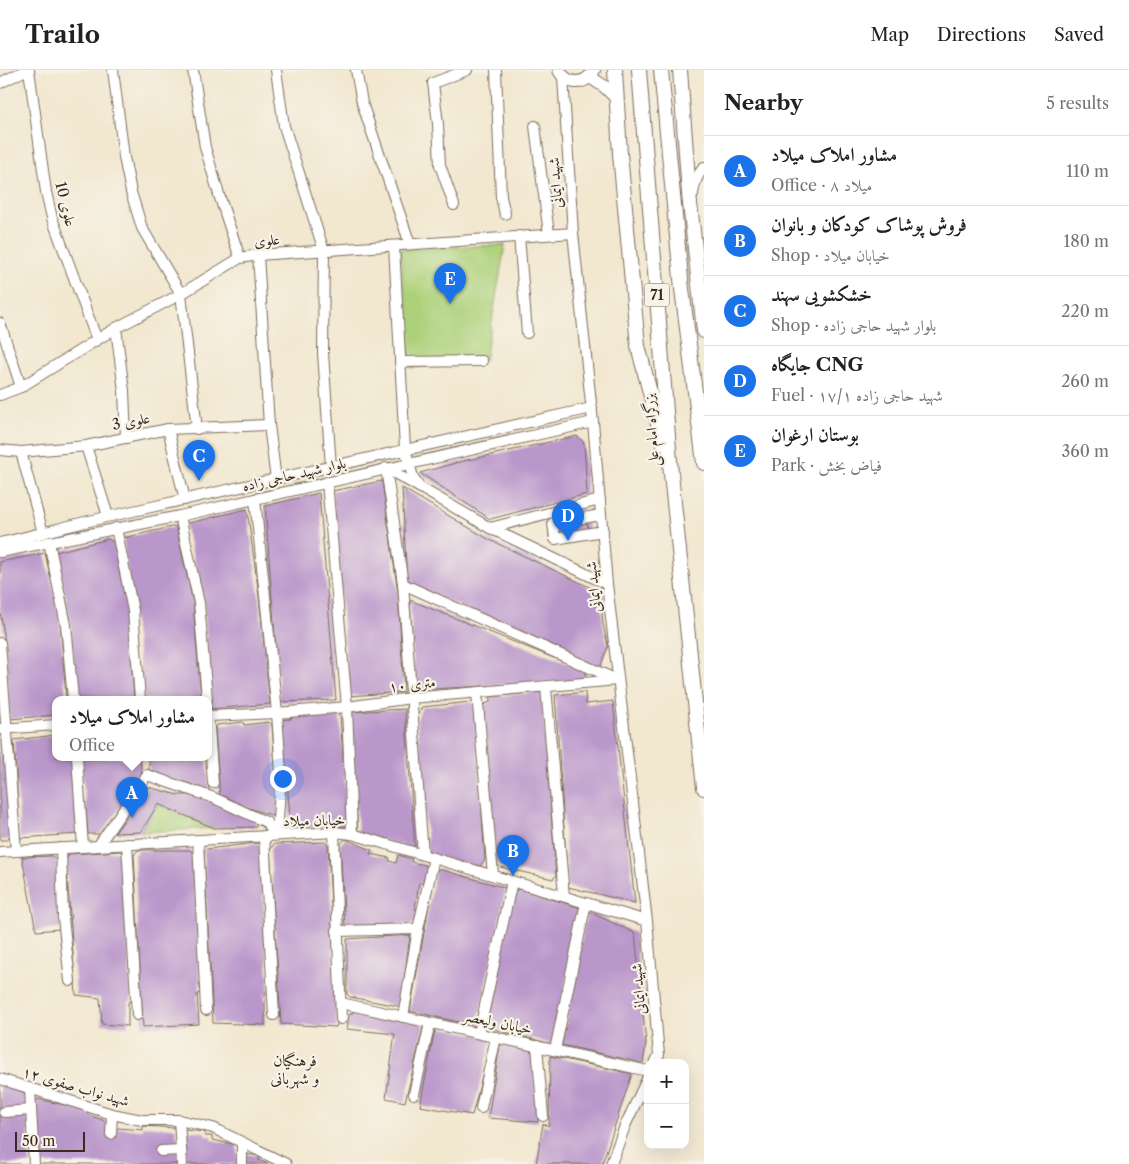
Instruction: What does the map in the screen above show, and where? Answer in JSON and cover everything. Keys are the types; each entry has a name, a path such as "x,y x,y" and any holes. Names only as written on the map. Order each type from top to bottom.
{"highway":[{"path":"615,70 620,154 638,346 671,474"},
{"name":"بزرگراه امام علی","path":"638,70 671,474 704,788"},
{"name":"71","path":"662,70 682,289 704,463"},
{"path":"680,70 691,210 701,271 704,330"}],"main road":[{"path":"561,73 571,82 581,82 592,73 616,98"}],"street":[{"path":"0,83 28,70"},
{"name":"علوی 10","path":"28,70 46,192 52,218 97,340"},
{"path":"113,70 124,157 131,192 142,228 181,294 197,429"},
{"path":"193,70 205,147 240,258"},
{"path":"276,70 284,126 324,250 323,353 331,467"},
{"path":"356,70 362,103 410,244"},
{"path":"454,205 440,165 433,83 467,70"},
{"path":"496,70 501,197 505,214"},
{"name":"شهید ایمانی","path":"561,73 573,232 592,408 607,584 647,921 659,1055 657,1059"},
{"path":"564,104 576,82"},
{"path":"535,126 549,234"},
{"path":"691,210 694,187 704,167"},
{"name":"علوی","path":"0,395 21,387 116,328 181,294 240,258 258,255 573,232"},
{"path":"519,236 527,333"},
{"path":"394,246 406,449 413,477 418,485"},
{"path":"258,255 268,425 276,480"},
{"path":"0,323 21,387"},
{"path":"116,328 124,391 126,438"},
{"path":"400,362 482,361"},
{"name":"بلوار شهید حاجی زاده","path":"0,543 108,516 592,408"},
{"name":"بلوار شهید حاجی زاده","path":"0,552 180,516 593,422"},
{"name":"علوی 3","path":"0,450 21,452 86,446 168,429 268,425"},
{"path":"168,429 185,500"},
{"path":"86,446 108,516"},
{"path":"21,452 43,533"},
{"path":"386,468 490,528 607,584"},
{"path":"386,468 403,584 423,855"},
{"path":"327,482 347,707 352,834"},
{"path":"255,499 277,713 281,773 277,835"},
{"path":"490,528 600,500"},
{"path":"601,515 553,524 555,539 603,531"},
{"path":"180,516 200,603 207,696"},
{"path":"570,520 572,536"},
{"path":"116,528 133,611 140,696"},
{"path":"49,542 66,625 73,696"},
{"path":"403,584 618,680"},
{"path":"0,643 4,729 16,851"},
{"name":"۱۰ متری","path":"212,715 277,713 347,707 411,698 618,680"},
{"path":"546,687 564,896"},
{"path":"477,693 493,875"},
{"path":"4,729 52,725"},
{"path":"77,761 82,847"},
{"path":"211,761 213,783"},
{"path":"98,846 147,776 214,798 266,822 277,835"},
{"path":"334,832 337,931 342,1003 341,1019"},
{"name":"خیابان میلاد","path":"0,852 334,832 352,834 647,921"},
{"path":"264,836 274,1015"},
{"path":"198,840 206,1010"},
{"path":"127,844 137,1015"},
{"path":"61,848 63,918 70,982"},
{"path":"403,1017 418,929 434,858"},
{"path":"479,1034 512,881"},
{"path":"555,1050 586,903"},
{"path":"337,931 418,929"},
{"name":"خیابان ولیعصر","path":"342,1003 644,1070"},
{"path":"414,1094 430,1023"},
{"path":"481,1108 496,1037"},
{"path":"537,1046 543,1116"},
{"name":"شهید نواب صفوی ۱۲","path":"0,1079 112,1114 142,1120 179,1120 213,1128 286,1164"},
{"path":"610,1164 644,1086"},
{"path":"30,1089 34,1164"},
{"path":"4,1112 31,1110"},
{"path":"111,1134 112,1114"},
{"path":"179,1120 182,1164"},
{"path":"242,1143 242,1164"},
{"path":"161,1151 181,1150"}],"green space":[{"path":"505,245 485,360 410,368 400,249"},
{"path":"158,804 214,828 141,832"}],"building":[{"path":"577,436 584,443 587,494 490,519 420,473 459,462"},
{"path":"382,481 398,593 404,692 349,696 332,491"},
{"path":"402,488 488,539 600,592 603,624 608,646 600,668 407,583"},
{"path":"319,493 336,700 280,702 265,506"},
{"path":"247,509 259,596 270,704 212,709 204,601 185,524"},
{"path":"587,520 588,530 549,537 549,526"},
{"path":"176,526 193,603 201,696 144,696 123,538"},
{"path":"108,539 113,542 128,612 134,696 77,696 70,617 56,552"},
{"path":"45,553 60,619 66,696 52,696 52,715 10,719 4,634 0,612 0,562"},
{"path":"410,600 586,671 585,680 415,690"},
{"path":"540,692 542,695 556,875 553,879 500,867 496,863 483,705 490,702 490,697"},
{"path":"585,692 586,704 613,701 635,903 568,887 555,695"},
{"path":"471,702 475,705 485,860 480,866 428,854 417,719 422,707"},
{"path":"405,709 415,849 358,833 350,712"},
{"path":"337,712 340,716 348,826 291,830 282,720 291,719 291,715"},
{"path":"243,722 244,725 269,722 272,725 279,818 220,798 215,729 217,725"},
{"path":"52,735 52,761 73,761 78,834 20,838 14,740"},
{"path":"4,739 11,836 7,840 0,840 0,740"},
{"path":"81,761 140,761 142,777 101,834 88,834"},
{"path":"149,761 207,761 209,793 149,772"},
{"path":"148,787 178,795 193,795 217,805 256,817 256,827 214,828 158,804 141,832 115,833"},
{"path":"345,839 372,850 370,854 390,858 389,861 396,863 398,855 412,859 411,862 425,865 427,869 424,881 419,883 415,909 419,909 417,924 345,927 340,845"},
{"path":"325,842 328,845 337,1024 336,1027 281,1024 270,850 274,844"},
{"path":"257,843 260,846 269,993 265,993 265,1025 213,1023 204,852 207,849"},
{"path":"138,850 190,850 194,855 200,993 197,994 199,1024 143,1027 134,855"},
{"path":"121,851 124,856 131,1001 128,1002 128,1026 102,1024 100,998 76,995 66,860 69,854"},
{"path":"52,856 57,860 60,929 36,931 22,857"},
{"path":"439,869 506,888 477,1026 410,1011 435,872"},
{"path":"520,889 578,907 581,911 552,1044 486,1027 514,891"},
{"path":"587,911 635,933 646,1043 643,1063 562,1045"},
{"path":"410,935 401,1006 350,997 347,994 347,939"},
{"path":"355,1011 424,1024 405,1102 386,1098 395,1034 347,1029 349,1015"},
{"path":"438,1027 489,1037 491,1042 472,1115 420,1106 435,1029 438,1030"},
{"path":"503,1043 524,1043 533,1054 538,1122 488,1118 500,1045"},
{"path":"550,1056 632,1074 602,1164 536,1164 543,1124 549,1126"},
{"path":"0,1084 23,1092 27,1098 30,1164 0,1164"},
{"path":"38,1099 87,1110 87,1114 107,1122 115,1131 118,1128 143,1130 143,1126 176,1128 180,1164 39,1164 35,1101"},
{"path":"184,1130 205,1132 205,1136 212,1136 212,1140 237,1145 238,1164 187,1164"},
{"path":"246,1154 259,1156 259,1160 268,1164 245,1164"}],"place":[{"name":"بوستان ارغوان","path":"450,304"},
{"name":"خشکشویی سهند","path":"199,481"},
{"name":"جایگاه CNG","path":"568,541"},
{"name":"مشاور املاک میلاد","path":"132,818"},
{"name":"فروش پوشاک کودکان و بانوان","path":"513,876"}],"district":[{"name":"فرهنگیان و شهربانی","path":"295,1069"}]}
